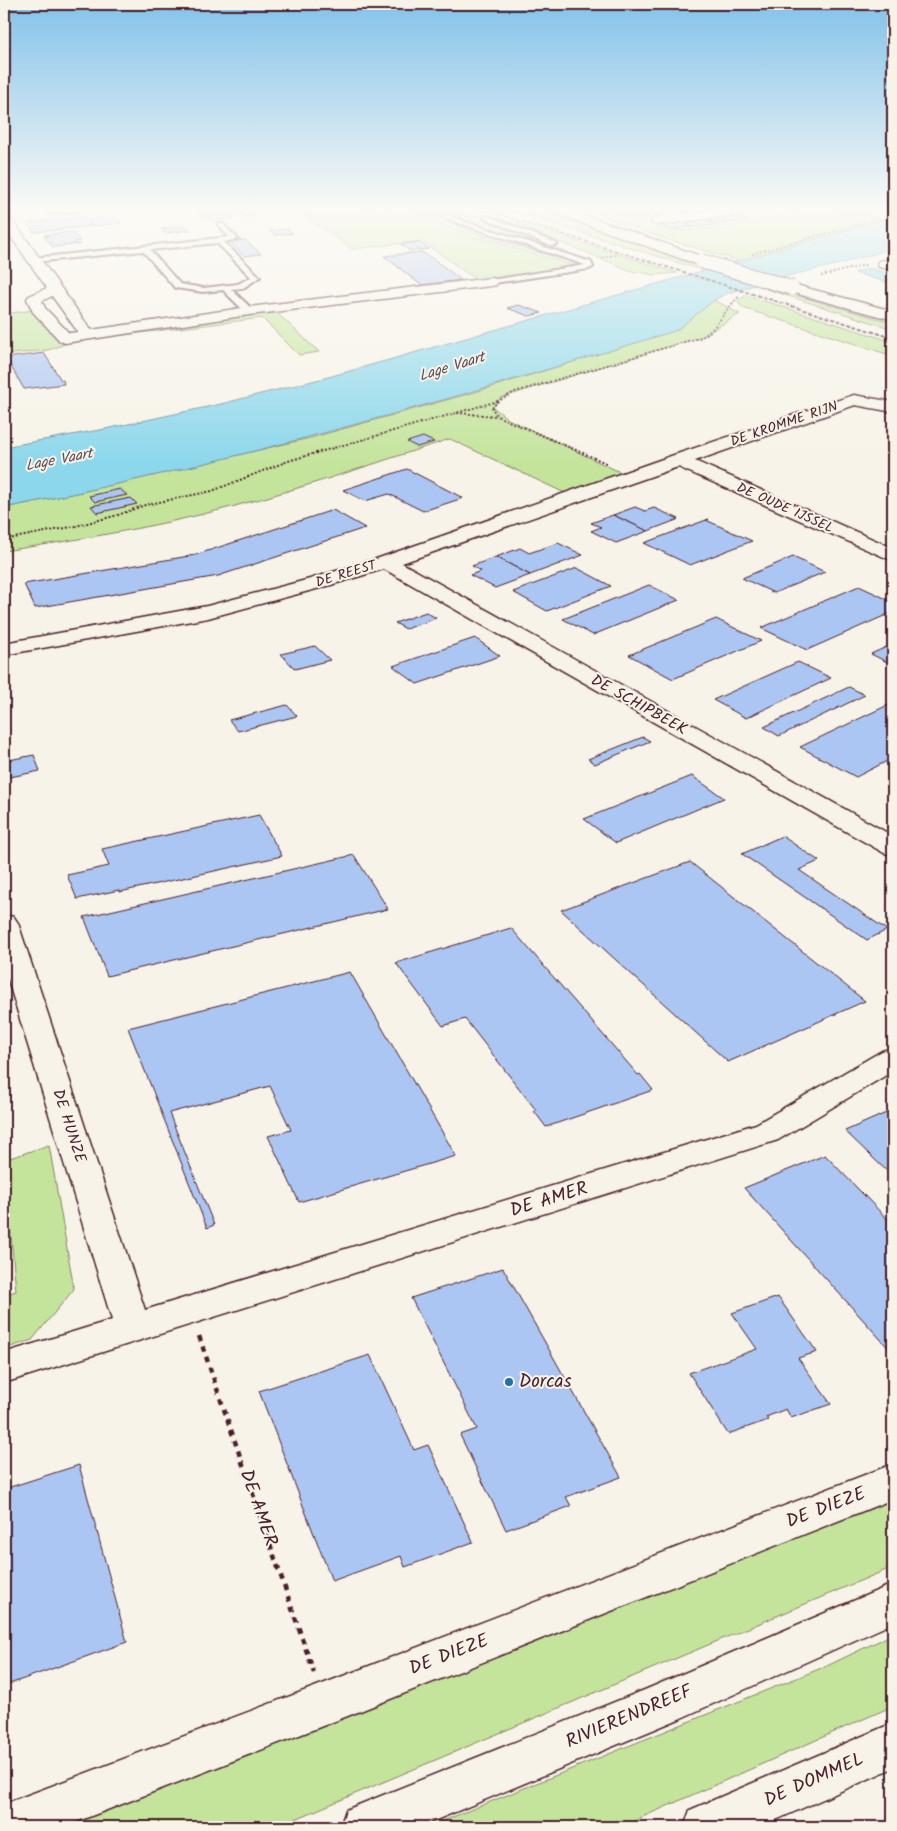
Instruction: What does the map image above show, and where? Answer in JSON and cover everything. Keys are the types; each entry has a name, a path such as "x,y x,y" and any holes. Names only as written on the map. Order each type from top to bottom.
{"street":[{"path":"44,294 34,299 38,309 65,338 391,294"},
{"path":"59,294 87,334"},
{"path":"815,294 893,316"},
{"name":"DE KROMME RIJN","path":"677,460 854,400 893,407"},
{"name":"DE REEST","path":"4,649 208,612 317,584 386,562 677,460"},
{"name":"DE OUDE IJSSEL","path":"677,460 893,555"},
{"name":"DE SCHIPBEEK","path":"386,562 893,847"},
{"name":"DE HUNZE","path":"4,923 133,1329"},
{"name":"DE AMER","path":"4,1368 191,1312 767,1132 893,1058"},
{"name":"DE DIEZE","path":"4,1827 325,1704 893,1481"},
{"name":"RIVIERENDREEF","path":"364,1827 663,1704 893,1603"},
{"name":"DE DOMMEL","path":"707,1827 893,1745"}],"lane":[{"path":"232,294 249,312"}],"path":[{"path":"4,540 76,526 118,515 145,505 212,491 288,461 498,401 515,392 702,337 716,328 730,305 738,296 744,294"},
{"path":"497,416 492,408 498,401"},
{"path":"454,413 497,416 634,475"},
{"name":"DE AMER","path":"191,1312 325,1704"}],"green space":[{"path":"783,294 793,294 893,323 893,329"},
{"path":"746,295 893,342 893,356 746,309 738,301"},
{"path":"714,300 740,314 703,336 500,398 493,407 508,419 624,474 567,494 450,439 323,480 227,508 124,531 4,551 4,508 310,438 475,392 677,330"},
{"path":"41,309 65,344 48,350 4,355 4,314"},
{"path":"276,312 319,352 299,355 262,318 108,337 106,335"},
{"path":"49,1145 74,1289 32,1340 4,1349 4,1295 16,1291 4,1160"},
{"path":"893,1488 893,1567 276,1827 55,1827 816,1525"},
{"path":"893,1634 893,1706 620,1827 428,1827 829,1665"}],"water":[{"name":"Lage Vaart","path":"620,294 725,294 714,300 677,330 491,386 249,452 86,491 4,508 4,447 105,429 221,404 332,376"}],"building":[{"path":"519,305 542,313 529,316 507,308"},
{"path":"44,353 64,384 24,389 6,358"},
{"path":"423,437 434,442 417,447 407,442"},
{"path":"407,469 463,498 423,511 389,494 365,501 343,490"},
{"path":"120,489 127,495 95,502 89,496"},
{"path":"131,498 137,504 97,513 91,506"},
{"path":"635,507 645,511 654,508 679,519 648,531 613,515"},
{"path":"333,510 365,528 218,576 35,608 24,584 195,555"},
{"path":"613,515 648,531 616,543 591,531 601,527 591,523"},
{"path":"706,520 752,541 690,565 644,543"},
{"path":"558,543 583,555 530,575 496,557 520,548 529,553"},
{"path":"496,557 530,575 495,588 470,575 481,571 472,566"},
{"path":"793,557 825,572 774,593 742,578"},
{"path":"577,568 611,586 547,611 513,592"},
{"path":"649,585 679,600 593,635 563,619"},
{"path":"859,586 893,602 893,612 807,650 761,628"},
{"path":"426,612 436,618 406,629 395,623"},
{"path":"716,619 761,641 673,679 629,655"},
{"path":"475,638 500,656 417,684 393,666"},
{"path":"893,644 893,665 871,654"},
{"path":"315,646 330,660 295,669 281,654"},
{"path":"798,662 831,678 746,718 713,700"},
{"path":"849,687 865,695 779,736 764,727"},
{"path":"287,705 297,716 238,731 229,720"},
{"path":"888,705 893,707 893,758 856,777 800,747"},
{"path":"643,737 650,741 595,764 588,759"},
{"path":"34,755 40,771 10,777 4,761"},
{"path":"692,776 724,798 616,843 584,819"},
{"path":"259,815 282,856 120,892 119,890 77,899 67,875 109,866 102,849"},
{"path":"782,836 819,861 799,870 887,930 867,940 742,854"},
{"path":"354,855 388,909 107,976 84,917"},
{"path":"690,862 865,1001 728,1062 561,910"},
{"path":"511,928 653,1090 546,1127 534,1111 536,1110 465,1019 443,1026 396,963"},
{"path":"350,972 456,1156 299,1202 268,1136 291,1130 270,1086 169,1113 214,1225 207,1228 128,1028"},
{"path":"893,1110 893,1177 845,1131"},
{"path":"825,1155 893,1225 893,1353 744,1188"},
{"path":"503,1268 621,1477 566,1497 571,1506 506,1530 460,1435 477,1429 411,1298"},
{"path":"778,1297 817,1352 798,1358 831,1404 791,1418 786,1409 766,1417 768,1420 728,1434 689,1373 757,1349 732,1313"},
{"path":"370,1355 414,1450 428,1445 473,1542 405,1567 401,1556 332,1581 259,1391"},
{"path":"79,1465 127,1642 4,1686 4,1489"}],"railway":[{"path":"754,294 893,338"}],"place":[{"name":"Dorcas","path":"509,1382"}]}
